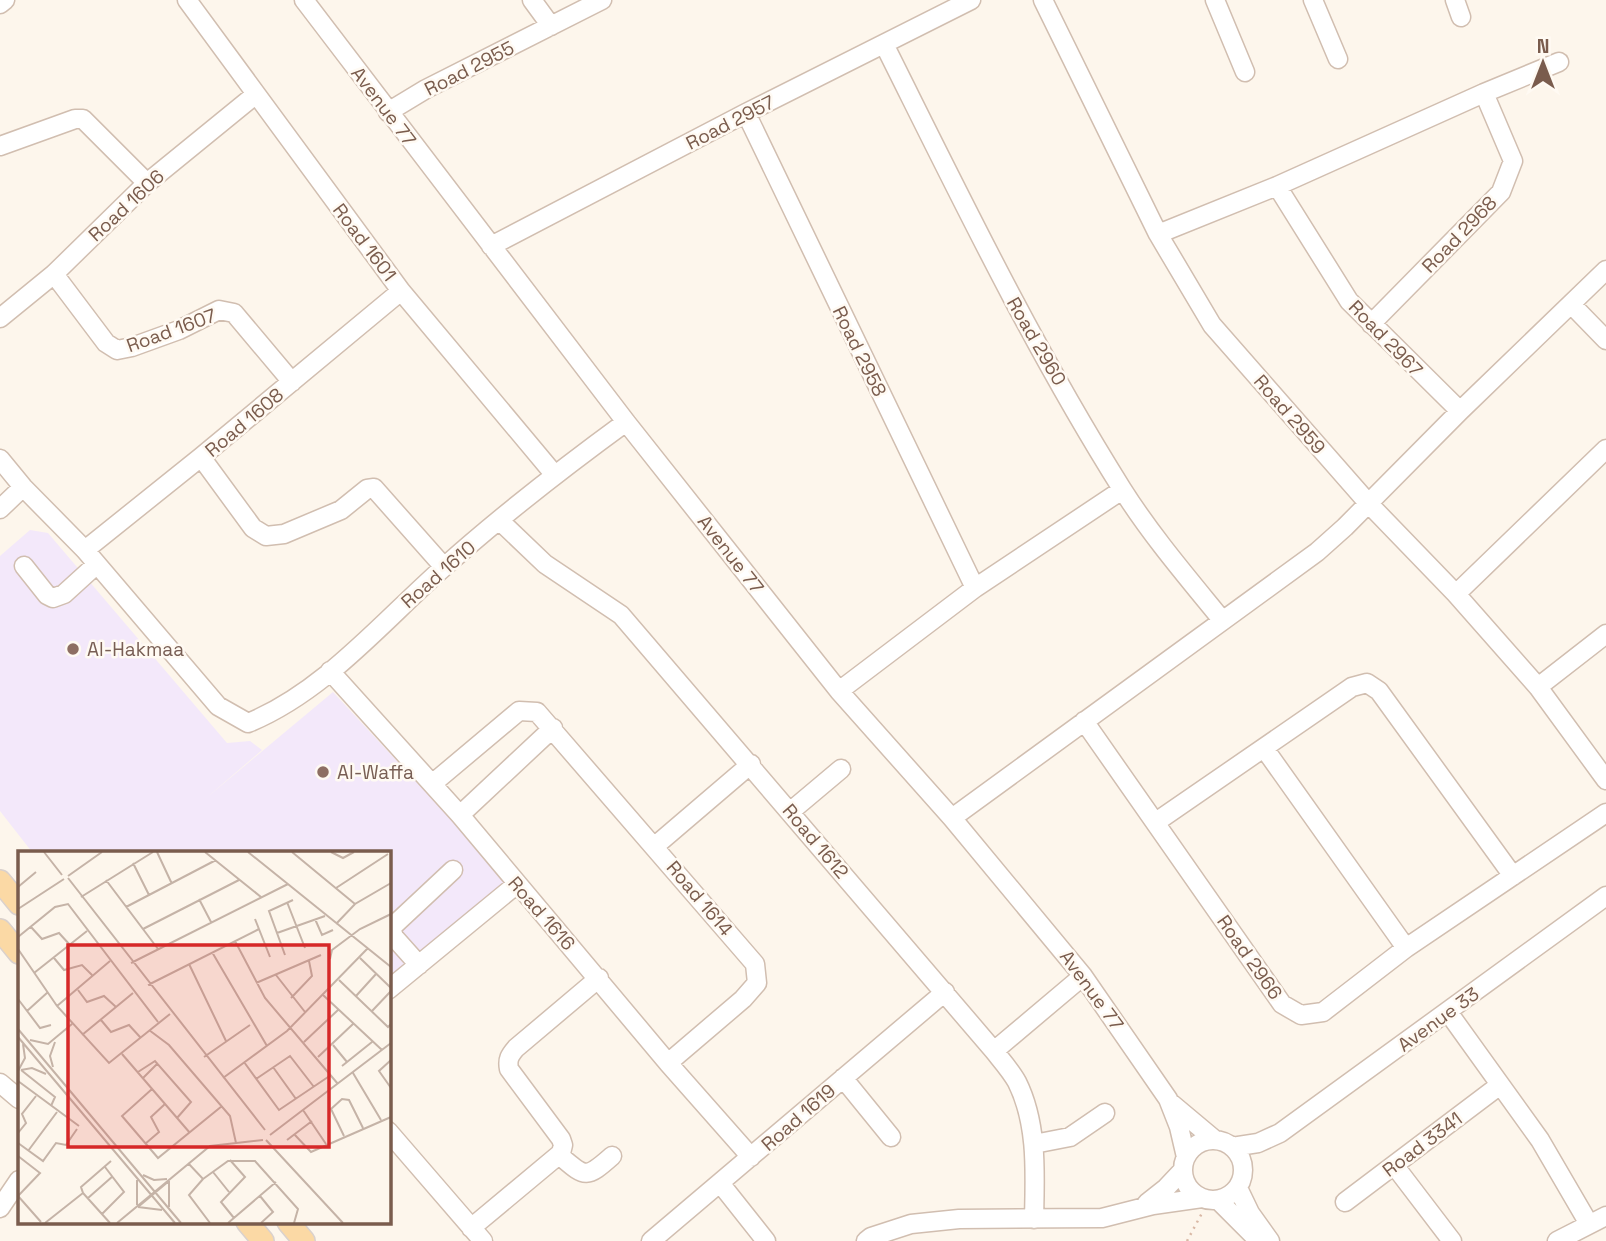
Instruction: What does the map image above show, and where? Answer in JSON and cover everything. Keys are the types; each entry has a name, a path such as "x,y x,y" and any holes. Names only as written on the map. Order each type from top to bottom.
{"main road":[{"path":"0,881 18,903"},
{"path":"0,930 18,952"},
{"path":"249,1224 263,1241"},
{"path":"290,1224 304,1241"}],"street":[{"path":"0,4 5,0"},
{"name":"Road 1601","path":"187,0 401,292 554,474"},
{"name":"Avenue 77","path":"304,0 626,422 839,691 953,818 1083,976 1168,1099 1214,1140"},
{"path":"532,0 551,26"},
{"name":"Road 2955","path":"388,111 602,0"},
{"name":"Road 2957","path":"491,246 971,0"},
{"name":"Road 2959","path":"1042,0 1158,234 1212,325 1369,503 1538,687 1606,780"},
{"path":"1215,0 1245,72"},
{"path":"1313,0 1338,59"},
{"name":"Road 2960","path":"884,44 1000,277 1122,490 1222,620"},
{"path":"1158,234 1278,186 1559,62"},
{"name":"Road 2968","path":"1371,324 1501,192 1513,161 1485,93"},
{"name":"Road 1606","path":"0,318 54,274 147,183 255,95"},
{"name":"Road 2958","path":"746,113 975,588"},
{"path":"0,146 75,119 83,119 147,183"},
{"name":"Road 2967","path":"1278,186 1349,301 1460,411"},
{"path":"953,818 1222,620 1288,575 1345,527 1606,270"},
{"name":"Road 1607","path":"54,274 106,343 117,350 178,330 219,310 234,313 292,382"},
{"name":"Road 1608","path":"85,550 401,292"},
{"path":"1571,304 1606,340"},
{"name":"Road 1610","path":"97,564 218,706 248,723 289,702 330,671 444,567 554,474 626,422"},
{"path":"1455,594 1606,449"},
{"path":"201,457 253,528 266,536 284,534 341,510 367,489 374,488 444,567"},
{"path":"0,459 23,487 97,564 64,594 53,598 47,595 24,566"},
{"path":"0,509 23,487"},
{"path":"839,691 975,588 1122,490"},
{"name":"Road 1612","path":"500,521 545,564 621,614 994,1051 1017,1083 1034,1144 1034,1219"},
{"path":"1538,687 1606,634"},
{"name":"Road 1616","path":"330,671 460,815 668,1063 751,1157"},
{"path":"1156,822 1352,687 1359,684 1374,686 1513,876"},
{"name":"Road 1614","path":"432,784 519,711 537,712 755,964 757,983 743,999 668,1063"},
{"name":"Road 2966","path":"1084,721 1282,1004 1294,1013 1308,1015 1322,1012 1406,948 1606,813"},
{"path":"460,815 553,728"},
{"path":"1264,748 1406,948"},
{"path":"655,846 751,764"},
{"path":"791,811 841,769"},
{"path":"419,965 394,937 391,928 453,870"},
{"path":"390,988 517,884"},
{"name":"Avenue 33","path":"1232,1147 1269,1139 1280,1133 1606,896"},
{"path":"994,1051 1083,976"},
{"path":"390,1133 477,1234 559,1155 563,1145 509,1069 510,1054 599,978"},
{"name":"Road 1619","path":"659,1239 720,1183 945,992"},
{"path":"1448,1012 1598,1220 1557,1241"},
{"path":"843,1078 891,1137"},
{"path":"0,1083 18,1098"},
{"name":"Road 3341","path":"1345,1202 1500,1085"},
{"name":"Avenue 77","path":"1168,1099 1179,1127 1184,1164"},
{"path":"1034,1144 1070,1137 1105,1113"},
{"name":"Avenue 33","path":"1243,1168 1258,1155 1269,1139"},
{"path":"866,1241 911,1224 959,1219 1093,1218 1138,1209 1170,1202 1210,1200 1232,1194 1238,1188 1243,1168 1238,1153 1232,1147 1214,1140 1200,1142 1166,1188 1138,1209"},
{"path":"559,1155 576,1171 583,1173 593,1172 612,1156"},
{"path":"1184,1164 1190,1190 1237,1217 1259,1241"},
{"path":"1394,1165 1452,1241"},
{"path":"0,1208 18,1181"},
{"path":"720,1183 766,1241"},
{"path":"1238,1188 1250,1213 1270,1241"}],"path":[{"path":"1187,1241 1210,1200"}],"shaded area":[{"path":"30,530 48,533 227,743 250,741 262,750 205,799 333,692 510,883 390,984 390,851 31,851 0,811 0,556"}],"place":[{"name":"Al-Hakmaa","path":"73,649"},
{"name":"Al-Waffa","path":"323,772"}]}
